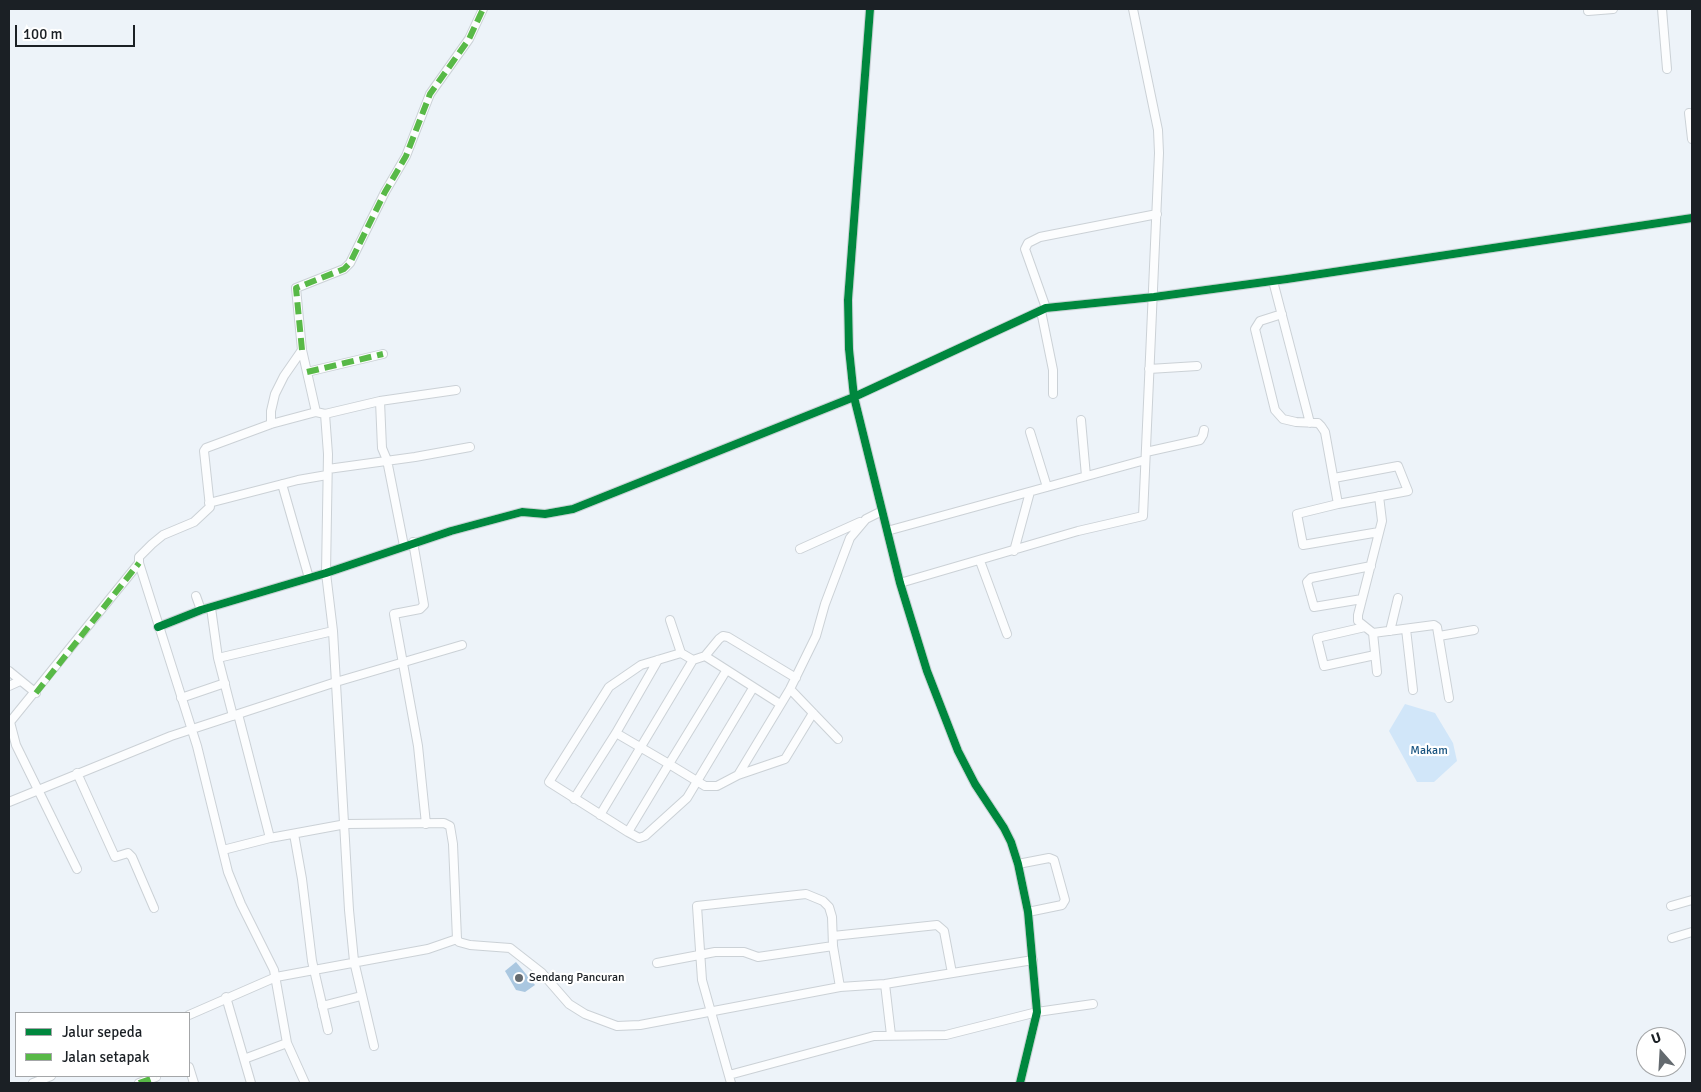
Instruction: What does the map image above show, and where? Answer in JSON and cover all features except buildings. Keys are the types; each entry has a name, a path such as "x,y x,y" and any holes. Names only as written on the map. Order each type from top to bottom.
{"street":[{"path":"316,412 302,350 296,288 344,268 350,263 385,192 406,156 430,94 468,39 483,9"},
{"path":"870,9 848,300 849,349 854,397 900,583 927,671 958,751 975,784 1004,828 1018,864 1028,912 1037,1012 1020,1083"},
{"path":"900,583 1078,532 1143,516 1154,297 1158,130 1133,9"},
{"path":"1588,11 1613,9"},
{"path":"1662,9 1667,70"},
{"path":"1688,113 1692,139"},
{"path":"1053,394 1053,370 1043,310 1025,249 1028,243 1040,237 1157,214"},
{"path":"158,627 201,610 326,573 413,542 522,512 545,514 574,509 854,397 1043,310 1273,281 1692,218"},
{"path":"1273,281 1310,423"},
{"path":"1282,314 1260,321 1255,329 1275,410 1282,419 1318,423 1325,432 1338,504"},
{"path":"271,424 271,411 275,394 302,350"},
{"path":"307,372 383,354"},
{"path":"1149,369 1197,366"},
{"path":"77,869 39,788 12,746 10,722 36,693 139,564 144,551 163,536 194,522 210,507 204,449 271,424 316,412 325,414 380,401 456,390"},
{"path":"380,401 382,448 404,546"},
{"path":"325,414 328,472 326,573 333,631 354,961 374,1046"},
{"path":"1081,420 1086,476"},
{"path":"887,531 1086,476 1200,440 1204,430"},
{"path":"1030,432 1047,487"},
{"path":"209,503 328,472 470,446"},
{"path":"1334,478 1398,466 1408,491 1297,514 1303,546 1380,532"},
{"path":"282,484 309,578"},
{"path":"1014,551 1030,492"},
{"path":"1379,496 1382,521 1358,618 1373,633 1434,625 1438,630 1449,698"},
{"path":"800,549 882,511"},
{"path":"738,775 796,678 816,636 825,604 850,538 866,519"},
{"path":"413,542 424,605 420,609 394,614 418,746 426,824"},
{"path":"980,561 1007,634"},
{"path":"139,564 191,729 228,872 276,977 287,1043 305,1083"},
{"path":"1362,599 1314,607 1307,582 1311,578 1371,566"},
{"path":"196,596 201,610"},
{"path":"1390,631 1398,598"},
{"path":"211,608 218,658 270,838"},
{"path":"670,620 681,653 693,660"},
{"path":"1365,627 1317,638 1324,666 1376,655"},
{"path":"1406,629 1414,690"},
{"path":"1439,636 1474,630"},
{"path":"218,658 333,631"},
{"path":"1373,633 1378,672"},
{"path":"600,815 693,660 705,656 723,636 728,637 796,678"},
{"path":"9,802 78,772 191,729 336,682 462,645"},
{"path":"681,653 641,665 609,687 550,779 550,785 639,838 645,836 687,798 753,688"},
{"path":"705,656 780,704"},
{"path":"574,799 658,660"},
{"path":"628,832 726,671"},
{"path":"9,672 36,693"},
{"path":"9,686 20,681"},
{"path":"181,698 225,683"},
{"path":"790,689 838,740"},
{"path":"616,732 698,782 711,787 717,786 738,775 785,760 812,713"},
{"path":"78,772 115,857 128,854 132,857 154,908"},
{"path":"223,850 270,838 346,824 444,823 452,829 457,939"},
{"path":"294,834 302,879 313,969 328,1030"},
{"path":"1018,864 1049,858 1054,860 1065,900 1062,905 1028,912"},
{"path":"840,987 833,946 832,917 829,907 823,900 806,894 697,906 702,980 709,1011 730,1079 857,1041 891,1035 925,1037 946,1035 1037,1012 1093,1004"},
{"path":"1671,906 1692,900"},
{"path":"833,936 938,925 944,931 952,973"},
{"path":"1672,938 1692,932"},
{"path":"190,1015 226,997 276,977 354,961 428,949 457,939"},
{"path":"457,939 470,945 510,948 542,973 569,1004 613,1026 640,1025 840,987 885,984 1033,960"},
{"path":"657,963 701,954 738,951 758,957 833,946"},
{"path":"885,984 891,1035"},
{"path":"322,1006 362,996"},
{"path":"226,997 251,1083"},
{"path":"244,1059 287,1043"},
{"path":"190,1070 194,1083"},
{"path":"33,1083 48,1077"},
{"path":"139,1083 156,1079"}],"green space":[{"name":"Makam","path":"1405,704 1435,713 1453,743 1457,761 1434,782 1417,782 1389,731"}],"shaded area":[{"name":"Sendang Pancuran","path":"516,962 535,985 525,992 516,990 505,971"}],"marked path":[{"path":"302,350 296,288 344,269 350,263 385,192 406,156 430,94 469,39 483,9"},
{"path":"307,372 383,354"},
{"path":"36,693 139,563"},
{"path":"139,1083 156,1077"}],"cycle path":[{"path":"870,9 848,300 849,349 854,397 900,583 927,671 958,751 975,784 1004,828 1018,864 1028,912 1037,1012 1020,1083"},
{"path":"158,627 201,610 326,573 451,531 522,512 545,514 573,509 854,397 1046,308 1154,297 1287,279 1692,218"}],"place":[{"name":"Sendang Pancuran","path":"519,978"}]}
